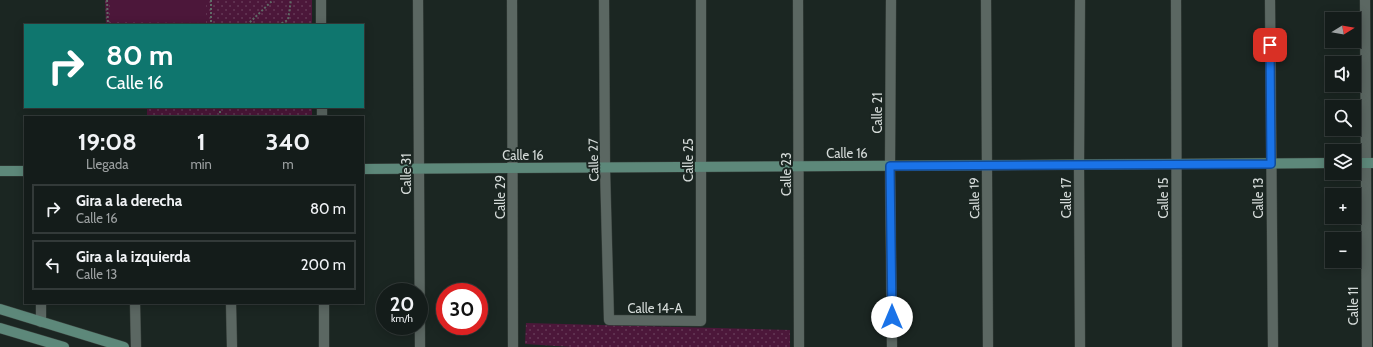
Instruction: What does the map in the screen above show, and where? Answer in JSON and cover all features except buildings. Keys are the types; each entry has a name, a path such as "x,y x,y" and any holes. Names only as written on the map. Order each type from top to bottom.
{"street":[{"path":"321,0 321,24"},
{"name":"Calle 31","path":"418,0 420,347"},
{"name":"Calle 29","path":"512,0 513,347"},
{"name":"Calle 27","path":"604,0 605,168 609,320"},
{"name":"Calle 25","path":"701,0 701,321"},
{"name":"Calle 23","path":"798,0 800,166 799,347"},
{"name":"Calle 21","path":"891,0 890,166 892,347"},
{"name":"Calle 19","path":"986,0 988,347"},
{"name":"Calle 17","path":"1080,0 1080,347"},
{"name":"Calle 15","path":"1176,0 1177,347"},
{"name":"Calle 13","path":"1270,0 1272,347"},
{"name":"Calle 11","path":"1365,0 1369,163 1367,347"},
{"name":"Calle 16","path":"364,169 1325,163"},
{"path":"0,171 24,171"},
{"path":"41,304 41,322"},
{"path":"135,304 136,347"},
{"path":"231,304 232,347"},
{"path":"324,304 324,347"},
{"path":"0,309 124,347"},
{"name":"Calle 14-A","path":"609,320 701,321"},
{"path":"0,328 64,347"}],"path":[{"path":"107,0 108,24"},
{"path":"211,0 211,24"},
{"path":"248,24 273,0"},
{"path":"280,24 288,20 291,0"}],"shaded area":[{"path":"105,0 312,0 312,24 106,24"},
{"path":"110,0 206,0 206,23 110,22"},
{"path":"147,108 312,108 312,116 147,116"},
{"path":"526,323 790,330 790,347 572,347 525,344"}],"route":[{"path":"892,317 890,166 1271,164 1270,45"}]}
